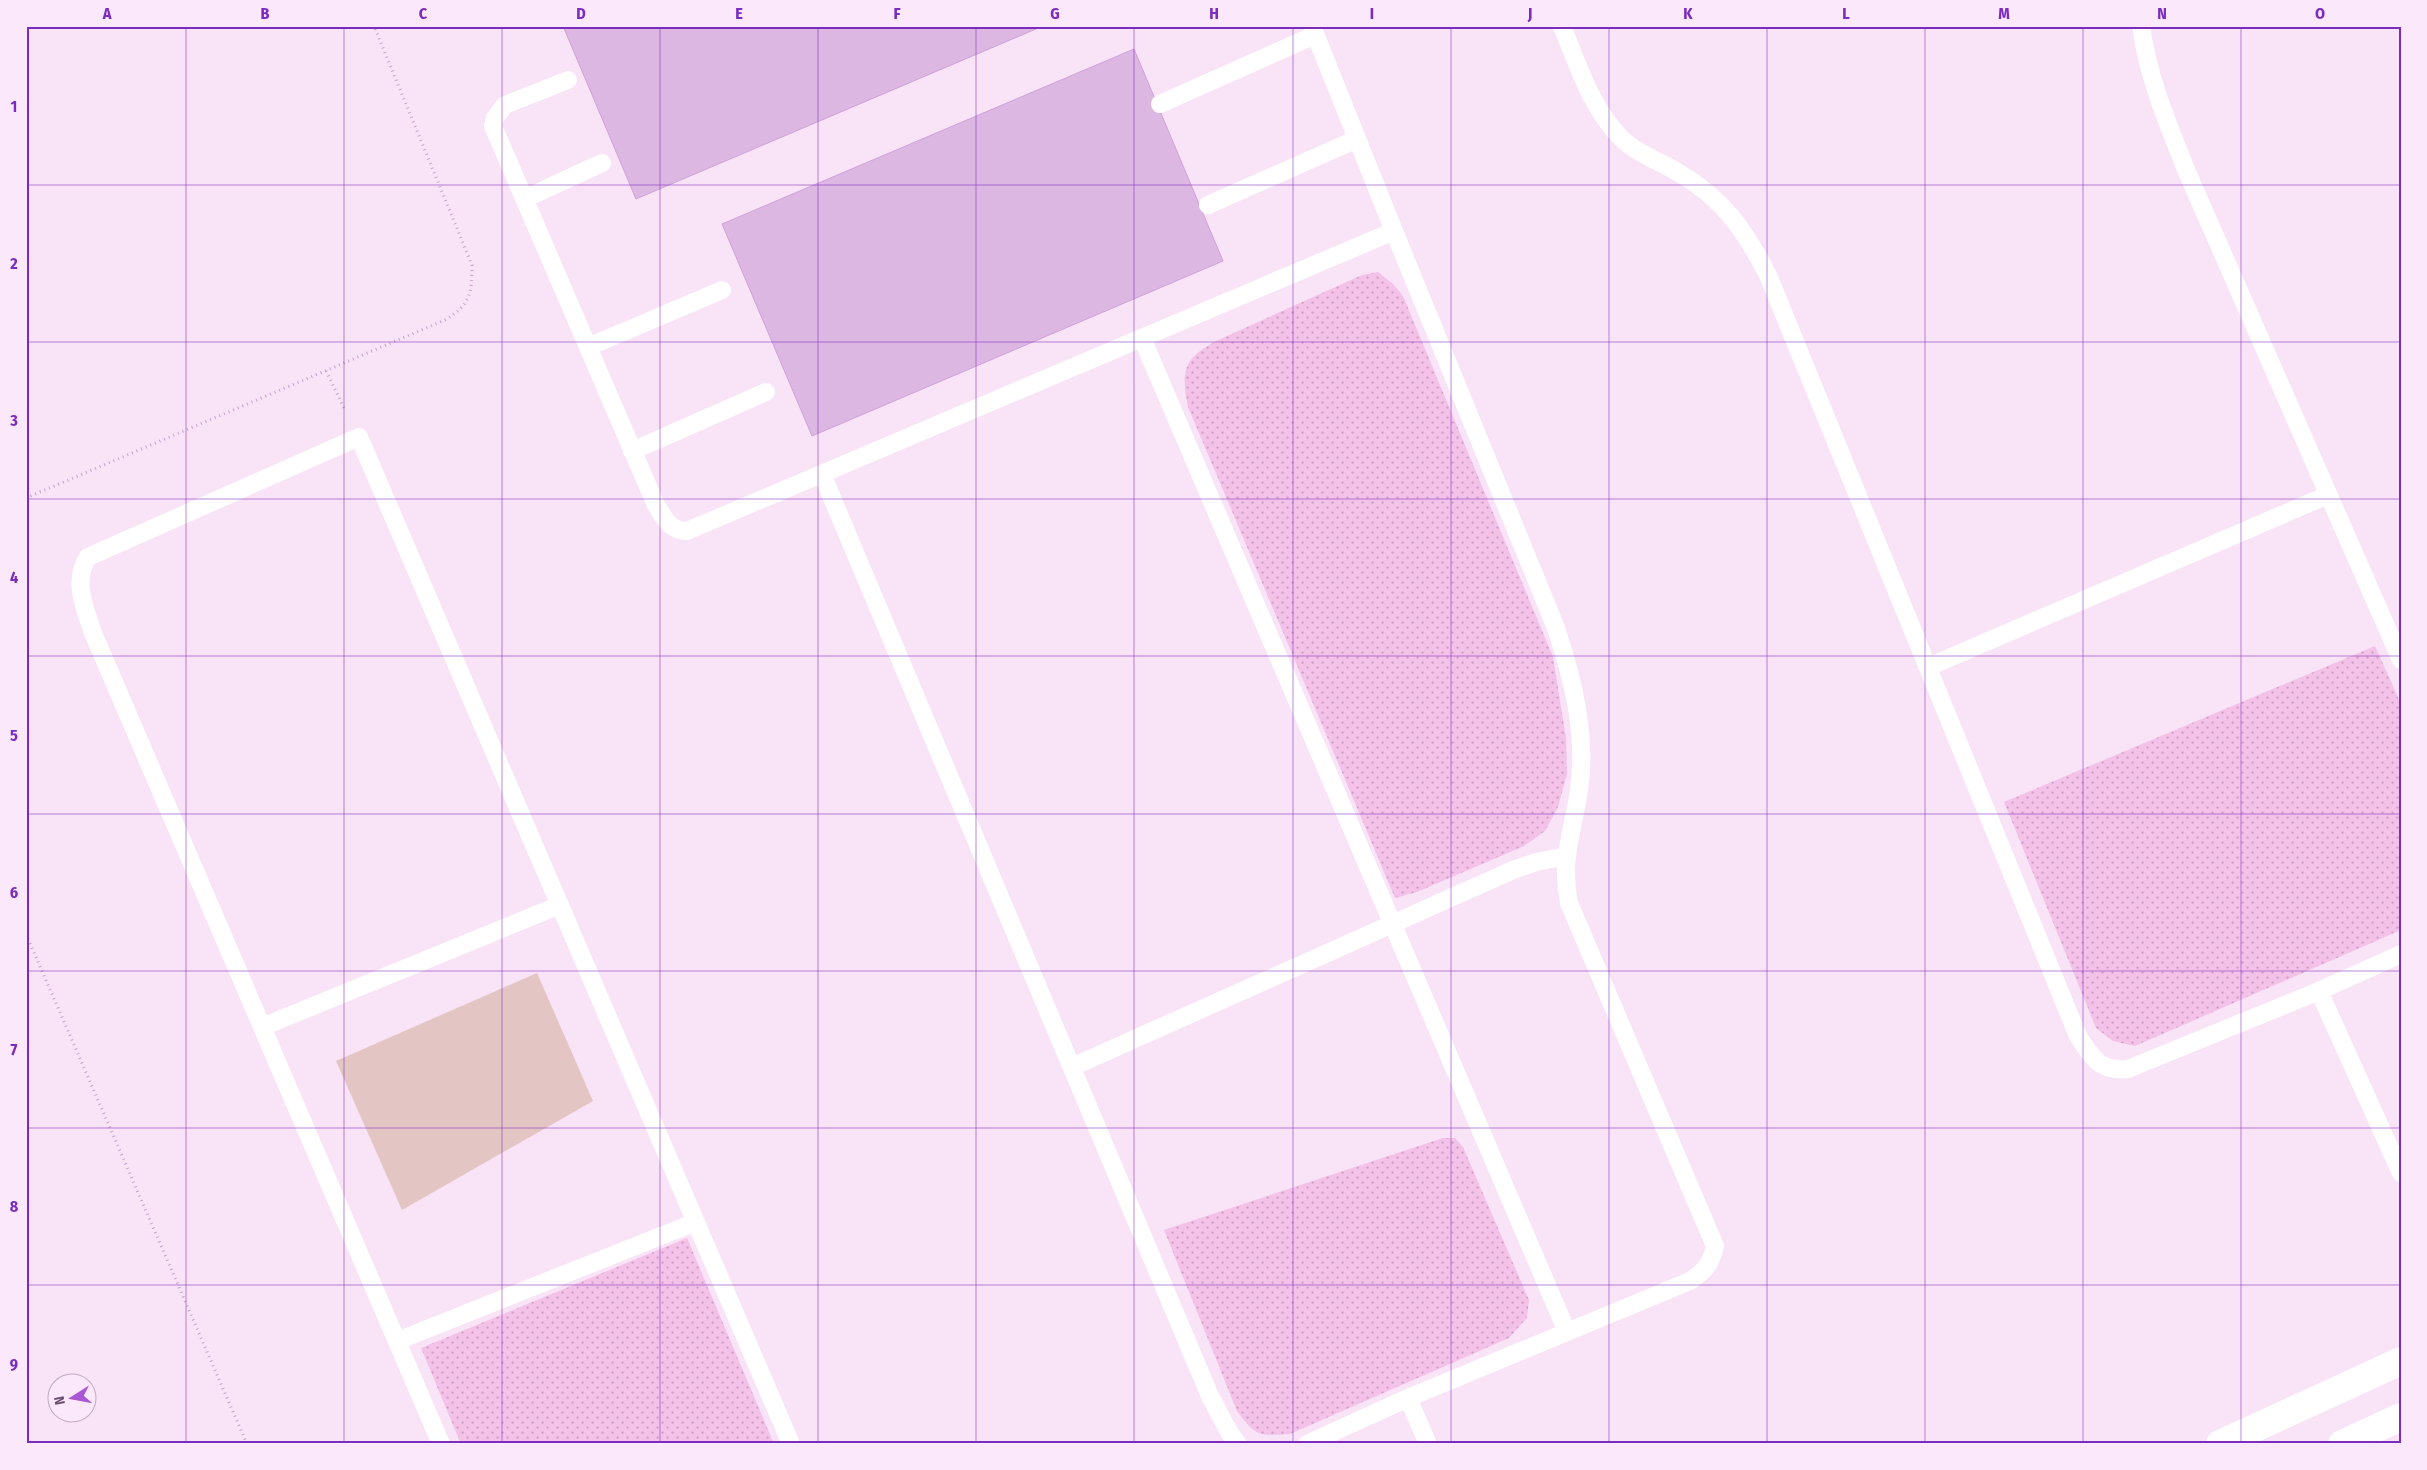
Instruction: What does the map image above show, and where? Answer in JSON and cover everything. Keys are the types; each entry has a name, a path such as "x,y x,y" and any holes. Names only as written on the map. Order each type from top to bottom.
{"street":[{"path":"2220,1444 2401,1361"},
{"path":"2342,1444 2401,1417"}],"lane":[{"path":"1562,26 1597,106 1621,138 1637,151 1679,173 1707,191 1728,210 1748,237 1768,275 2078,1036 2091,1056 2102,1066 2114,1070 2128,1069 2319,991 2401,954"},
{"path":"2141,26 2145,52 2157,96 2183,163 2401,660"},
{"path":"1160,104 1313,31 1556,628 1571,672 1578,707 1580,789 1564,880 1569,903 1715,1246 1712,1260 1705,1272 1690,1281 1408,1398 1307,1444"},
{"path":"568,80 505,105 495,118 493,126 656,505 670,525 677,531 686,531 1394,231"},
{"path":"1208,205 1357,139"},
{"path":"524,199 602,163"},
{"path":"588,347 722,290"},
{"path":"1142,338 1567,1332"},
{"path":"632,451 766,392"},
{"path":"441,1444 93,633 82,600 80,582 81,568 88,557 359,438 791,1444"},
{"path":"822,474 1210,1396 1229,1432 1238,1444"},
{"path":"1928,667 2328,495"},
{"path":"1072,1067 1513,870 1536,862 1567,856"},
{"path":"262,1026 560,905"},
{"path":"2319,991 2401,1173"},
{"path":"397,1341 696,1222"},
{"path":"1408,1398 1428,1444"}],"path":[{"path":"26,498 445,320 460,311 466,302 472,281 472,265 374,26"},
{"path":"326,371 359,438"},
{"path":"26,934 247,1444"}],"shaded area":[{"path":"537,973 593,1101 402,1210 336,1061"}],"sand":[{"path":"1378,272 1393,284 1403,296 1553,657 1566,738 1567,774 1558,807 1545,831 1524,846 1417,892 1395,898 1188,407 1185,384 1187,367 1191,360 1216,341 1362,275"},
{"path":"2375,646 2401,704 2401,930 2135,1046 2113,1041 2096,1028 2004,802"},
{"path":"1443,1138 1455,1138 1463,1147 1529,1300 1527,1318 1509,1338 1290,1434 1271,1435 1254,1430 1237,1411 1164,1230"},
{"path":"687,1238 774,1444 461,1444 421,1348"}],"building":[{"path":"563,26 1043,26 636,199"},
{"path":"1134,49 1223,261 812,436 722,224"}]}
